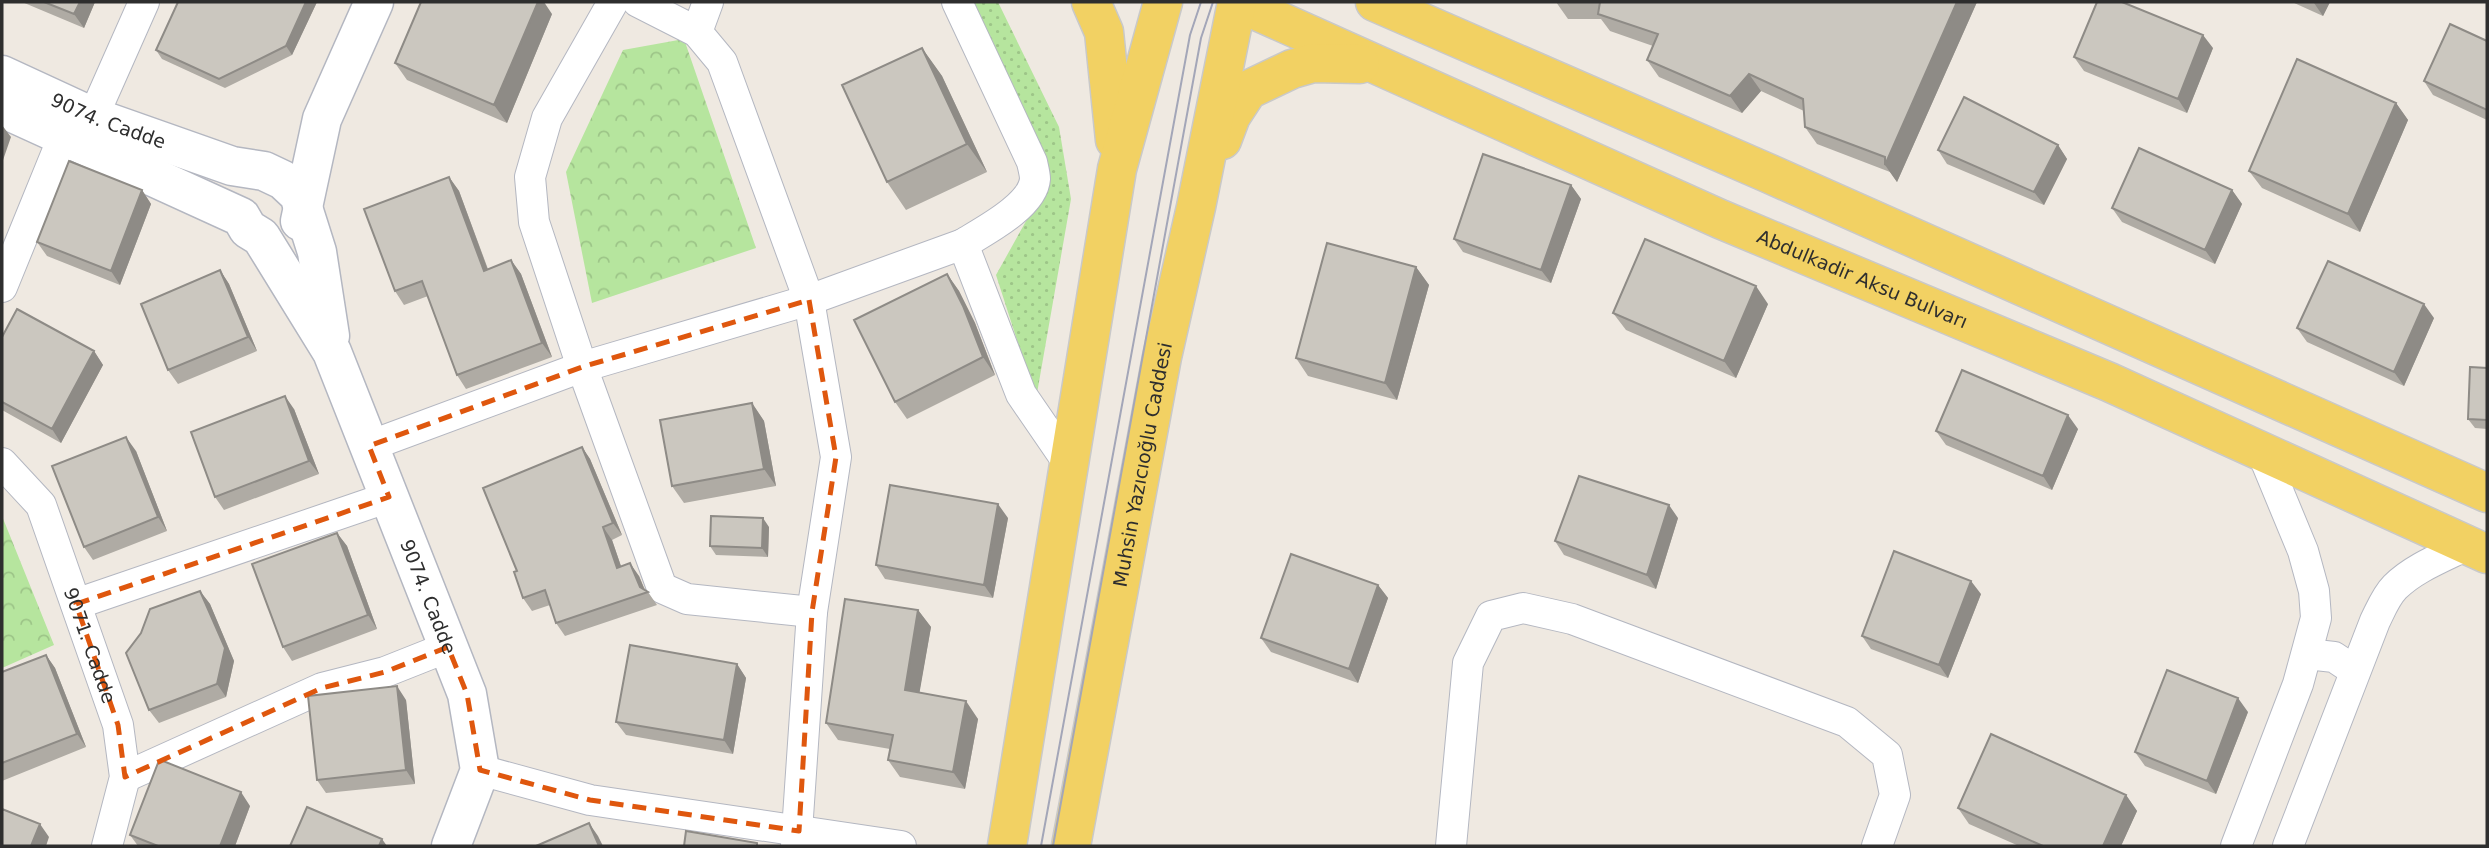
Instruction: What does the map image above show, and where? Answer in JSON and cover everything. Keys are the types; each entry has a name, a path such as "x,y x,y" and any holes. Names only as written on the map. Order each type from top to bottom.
{"main road":[{"path":"1091,2 1104,32 1111,79 1117,169"},
{"path":"1007,846 1117,169 1163,2"},
{"name":"Abdulkadir Aksu Bulvarı","path":"1237,2 1720,219 2109,382 2477,550"},
{"name":"Muhsin Yazıcıoğlu Caddesi","path":"1071,846 1162,357 1196,207 1237,2"},
{"path":"1390,7 2487,493"},
{"path":"1196,207 1231,117 1248,90 1313,62 1377,65"}],"street":[{"path":"2,287 78,126 144,2"},
{"path":"322,118 294,150 264,171 245,189 240,204 251,227 278,239 291,233 299,224 322,118 374,2"},
{"path":"614,2 547,118 530,177 534,222 582,367 662,588 687,599 812,612"},
{"path":"638,2 697,32 722,62 809,300 836,457 812,612 798,839"},
{"path":"697,32 708,2"},
{"path":"369,446 582,367 809,300 963,244 1010,214 1025,200 1035,181 1032,162 957,2"},
{"name":"9074. Cadde","path":"2,75 78,126 251,227 332,352 467,694 480,770"},
{"name":"9074. Cadde","path":"2,108 232,166 264,171 283,180 299,195 317,252 332,352"},
{"path":"963,244 1021,394 1069,464"},
{"path":"2236,846 2298,684 2316,618 2313,584 2303,551 2262,452"},
{"name":"9071. Cadde","path":"2,463 41,505 118,725 125,777 107,846"},
{"path":"76,604 389,497"},
{"path":"2288,846 2375,621 2395,587 2413,573 2477,550"},
{"path":"1451,846 1468,663 1491,616 1523,608 1572,619 1847,722 1887,755 1895,795 1878,846"},
{"path":"125,777 322,688 385,672 448,647"},
{"path":"2307,654 2333,657 2355,671"},
{"path":"451,846 480,770 590,800 798,839 901,846"}],"highlighted area":[{"path":"809,300 836,457 812,612 799,831 590,800 480,770 467,694 448,647 385,672 322,688 125,777 118,725 76,604 389,497 369,446 582,367"}],"green space":[{"path":"963,2 998,2 1059,127 1071,199 1036,399 996,275 1040,196"},
{"path":"684,39 756,248 592,303 566,172 623,50"},
{"path":"2,516 54,645 2,668"}],"building":[{"path":"44,2 80,2 74,14"},
{"path":"178,2 306,2 286,46 219,79 156,50"},
{"path":"421,2 538,2 494,105 395,63"},
{"path":"1600,2 1957,2 1885,165 1885,157 1805,127 1803,99 1749,74 1730,96 1647,60 1658,34 1598,14"},
{"path":"2097,2 2122,2 2203,35 2178,99 2074,57"},
{"path":"2450,24 2487,41 2487,110 2424,81"},
{"path":"922,48 967,144 887,182 842,85"},
{"path":"2297,59 2396,103 2348,214 2249,171"},
{"path":"1964,97 2058,145 2034,192 1938,150"},
{"path":"2139,148 2232,190 2205,250 2112,208"},
{"path":"1483,154 1571,185 1541,270 1454,239"},
{"path":"69,161 142,190 111,271 37,242"},
{"path":"449,177 484,271 511,260 542,343 457,375 422,281 395,291 364,209"},
{"path":"1645,239 1756,286 1724,361 1613,313"},
{"path":"1327,243 1416,267 1385,383 1296,358"},
{"path":"2328,261 2424,304 2394,372 2297,328"},
{"path":"220,270 248,337 168,370 141,304"},
{"path":"947,274 983,357 895,402 854,320"},
{"path":"17,309 94,351 52,429 2,402 2,337"},
{"path":"2470,367 2487,368 2487,420 2468,419"},
{"path":"1962,370 2068,415 2043,476 1936,431"},
{"path":"285,396 309,461 215,497 191,432"},
{"path":"752,403 764,469 672,486 660,420"},
{"path":"126,437 158,517 84,547 52,466"},
{"path":"582,447 613,523 603,527 617,568 630,563 640,587 648,592 556,623 545,590 523,598 514,572 517,571 483,488"},
{"path":"1579,476 1669,505 1647,575 1555,541"},
{"path":"890,485 998,504 984,585 876,565"},
{"path":"711,516 763,518 762,548 710,546"},
{"path":"337,533 368,615 283,647 252,564"},
{"path":"1894,551 1971,581 1939,665 1862,636"},
{"path":"1291,554 1378,585 1349,669 1261,638"},
{"path":"200,591 225,648 217,684 149,710 126,653 141,633 150,609"},
{"path":"845,599 918,610 905,690 966,701 953,772 888,760 893,735 826,723"},
{"path":"630,645 737,664 724,740 616,722"},
{"path":"46,655 77,734 2,763 2,672"},
{"path":"2167,670 2238,698 2207,781 2135,752"},
{"path":"397,686 406,770 317,780 308,696"},
{"path":"1991,734 2126,795 2103,846 2043,846 1958,808"},
{"path":"163,761 241,792 220,846 158,846 130,835 158,763"},
{"path":"307,807 382,839 379,846 290,846"},
{"path":"2,809 40,824 31,846 2,846"},
{"path":"589,823 599,846 536,846"},
{"path":"686,831 757,843 757,846 684,846"}],"tram line":[{"path":"1041,846 1190,35 1201,2"},
{"path":"1053,846 1201,38 1213,2"}]}
